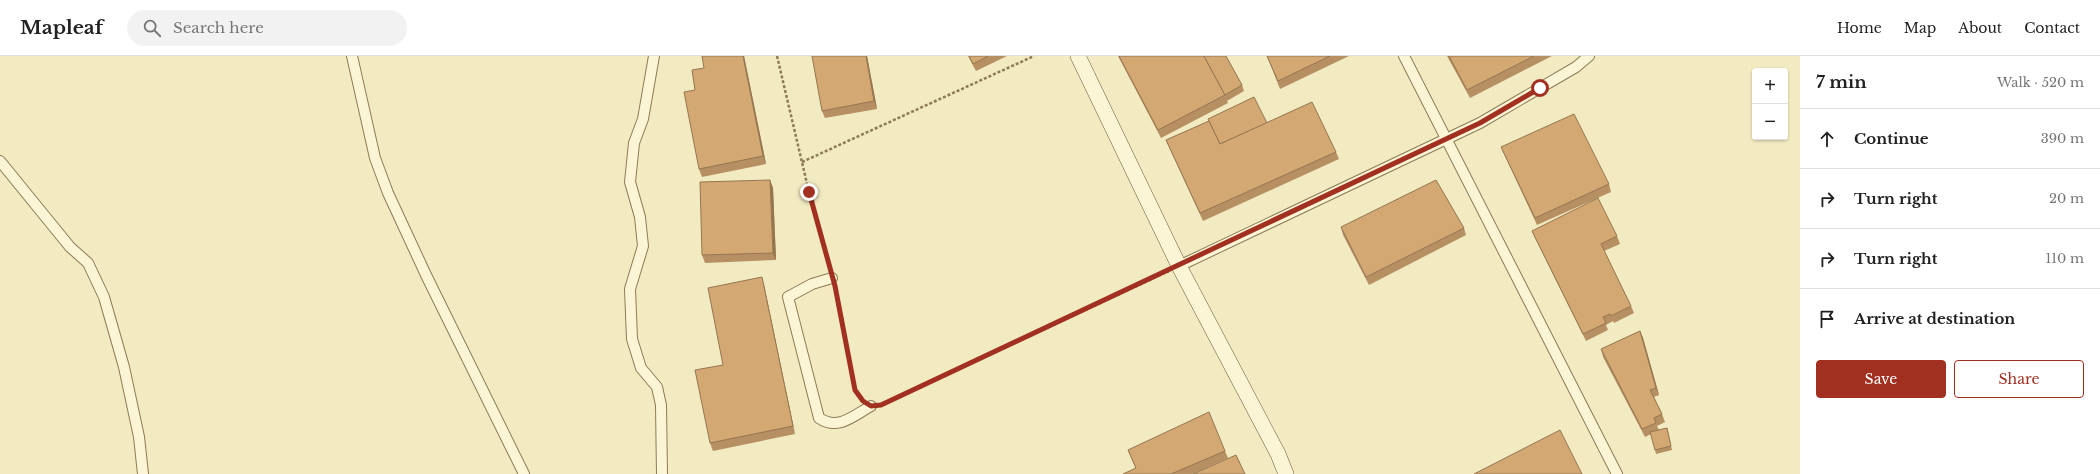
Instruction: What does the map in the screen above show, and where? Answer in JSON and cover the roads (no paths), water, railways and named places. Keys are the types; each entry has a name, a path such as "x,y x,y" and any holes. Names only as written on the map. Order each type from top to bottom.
{"street":[{"path":"352,56 375,158 388,193 429,282 524,474"},
{"path":"654,56 642,119 634,142 630,174 630,182 640,217 643,246 630,289 632,340 641,368 657,387 661,405 662,474"},
{"path":"1078,56 1179,266 1278,454 1286,474"},
{"path":"1404,56 1445,140 1617,474"},
{"path":"1179,266 1480,123 1576,67 1589,56"},
{"path":"0,161 70,247 88,263 104,297 124,367 140,437 143,474"},
{"path":"832,278 812,284 788,297 819,418 827,423 837,424 871,406"}]}
